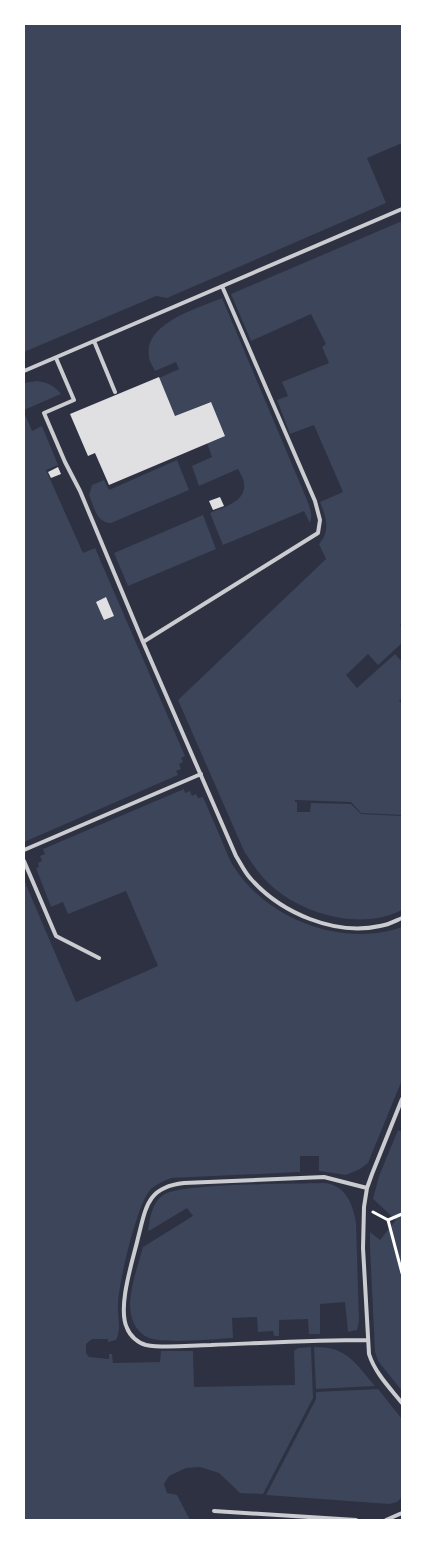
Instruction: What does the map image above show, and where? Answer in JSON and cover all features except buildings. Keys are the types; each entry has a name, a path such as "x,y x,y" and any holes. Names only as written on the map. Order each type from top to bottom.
{"lane":[{"path":"24,371 402,209"},
{"path":"143,642 318,533 320,520 314,501 222,286"},
{"path":"94,341 115,392"},
{"path":"56,358 74,400 44,413 80,491 236,856 250,878 269,896 297,913 319,922 352,928 380,926 402,918"},
{"path":"24,850 201,774"},
{"path":"24,861 56,936 99,958"},
{"path":"402,1099 367,1188 364,1207 363,1248 369,1354 372,1364 402,1403"},
{"path":"367,1188 324,1177 184,1183 165,1187 155,1194 144,1214 124,1304 127,1329 138,1342 146,1345 182,1346 367,1340"},
{"path":"214,1511 356,1520"},
{"path":"386,1520 402,1513"}],"path":[{"path":"364,1207 388,1220 402,1273"},
{"path":"388,1220 402,1214"}],"shaded area":[{"path":"24,24 402,24 402,143 367,158 386,203 167,298 156,296 24,352"},
{"path":"402,221 402,623 400,625 402,628 402,643 378,665 368,654 346,675 357,688 395,654 402,662 402,698 399,701 402,703 402,815 361,813 351,802 295,800 297,802 297,812 310,812 311,803 351,804 361,814 402,816 402,910 387,916 353,919 319,913 303,906 275,889 258,872 244,851 178,700 326,559 319,544 323,539 326,529 320,502 343,492 314,425 290,434 277,400 288,396 282,382 329,363 322,347 326,344 311,314 251,341 231,294"},
{"path":"222,298 307,500 311,517 310,523 304,511 223,545 210,513 238,500 244,490 243,478 238,469 199,486 192,466 212,457 207,443 225,435 210,402 175,416 159,378 179,369 176,362 155,371 149,357 149,345 163,326 187,312"},
{"path":"37,381 56,388 61,394 24,410 24,383"},
{"path":"24,412 32,431 42,426 58,465 46,470 83,553 95,548 185,756 181,758 183,762 179,764 181,769 176,771 178,775 24,842"},
{"path":"177,460 189,490 111,523 99,517 89,495 92,485 104,480 109,490"},
{"path":"203,515 216,549 128,586 114,553"},
{"path":"184,789 185,793 190,791 192,796 196,794 198,798 203,797 231,862 248,885 266,901 286,914 308,924 332,931 356,934 379,933 402,927 402,1080 368,1163 360,1169 346,1175 319,1171 319,1156 300,1156 300,1172 171,1178 151,1189 140,1210 125,1261 118,1303 118,1336 116,1340 108,1342 108,1339 92,1339 86,1344 86,1353 89,1357 109,1359 109,1354 112,1354 113,1363 160,1362 161,1351 193,1351 194,1387 295,1385 294,1351 298,1348 311,1347 313,1398 263,1494 240,1493 219,1473 200,1467 186,1468 169,1476 164,1484 167,1493 177,1495 190,1520 24,1520 24,880 76,1002 158,966 126,891 68,914 63,902 51,907 36,868 39,867 38,863 42,861 40,856 45,854 43,849"},
{"path":"398,1130 402,1132 402,1391 378,1361 375,1352 370,1248 370,1232 380,1240 396,1220 373,1199 379,1176"},
{"path":"324,1183 338,1187 343,1192 355,1216 359,1321 357,1330 348,1332 345,1302 320,1304 320,1334 309,1334 308,1319 279,1320 279,1336 274,1336 273,1331 258,1332 257,1317 232,1318 233,1338 166,1341 149,1338 140,1332 132,1319 130,1303 133,1282 143,1247 193,1216 187,1208 149,1231 152,1211 159,1198 174,1191 214,1186"},
{"path":"314,1347 325,1347 343,1353 356,1364 375,1386 316,1389"},
{"path":"378,1389 402,1419 402,1497 397,1502 389,1504 266,1495 316,1399 316,1392"}]}
